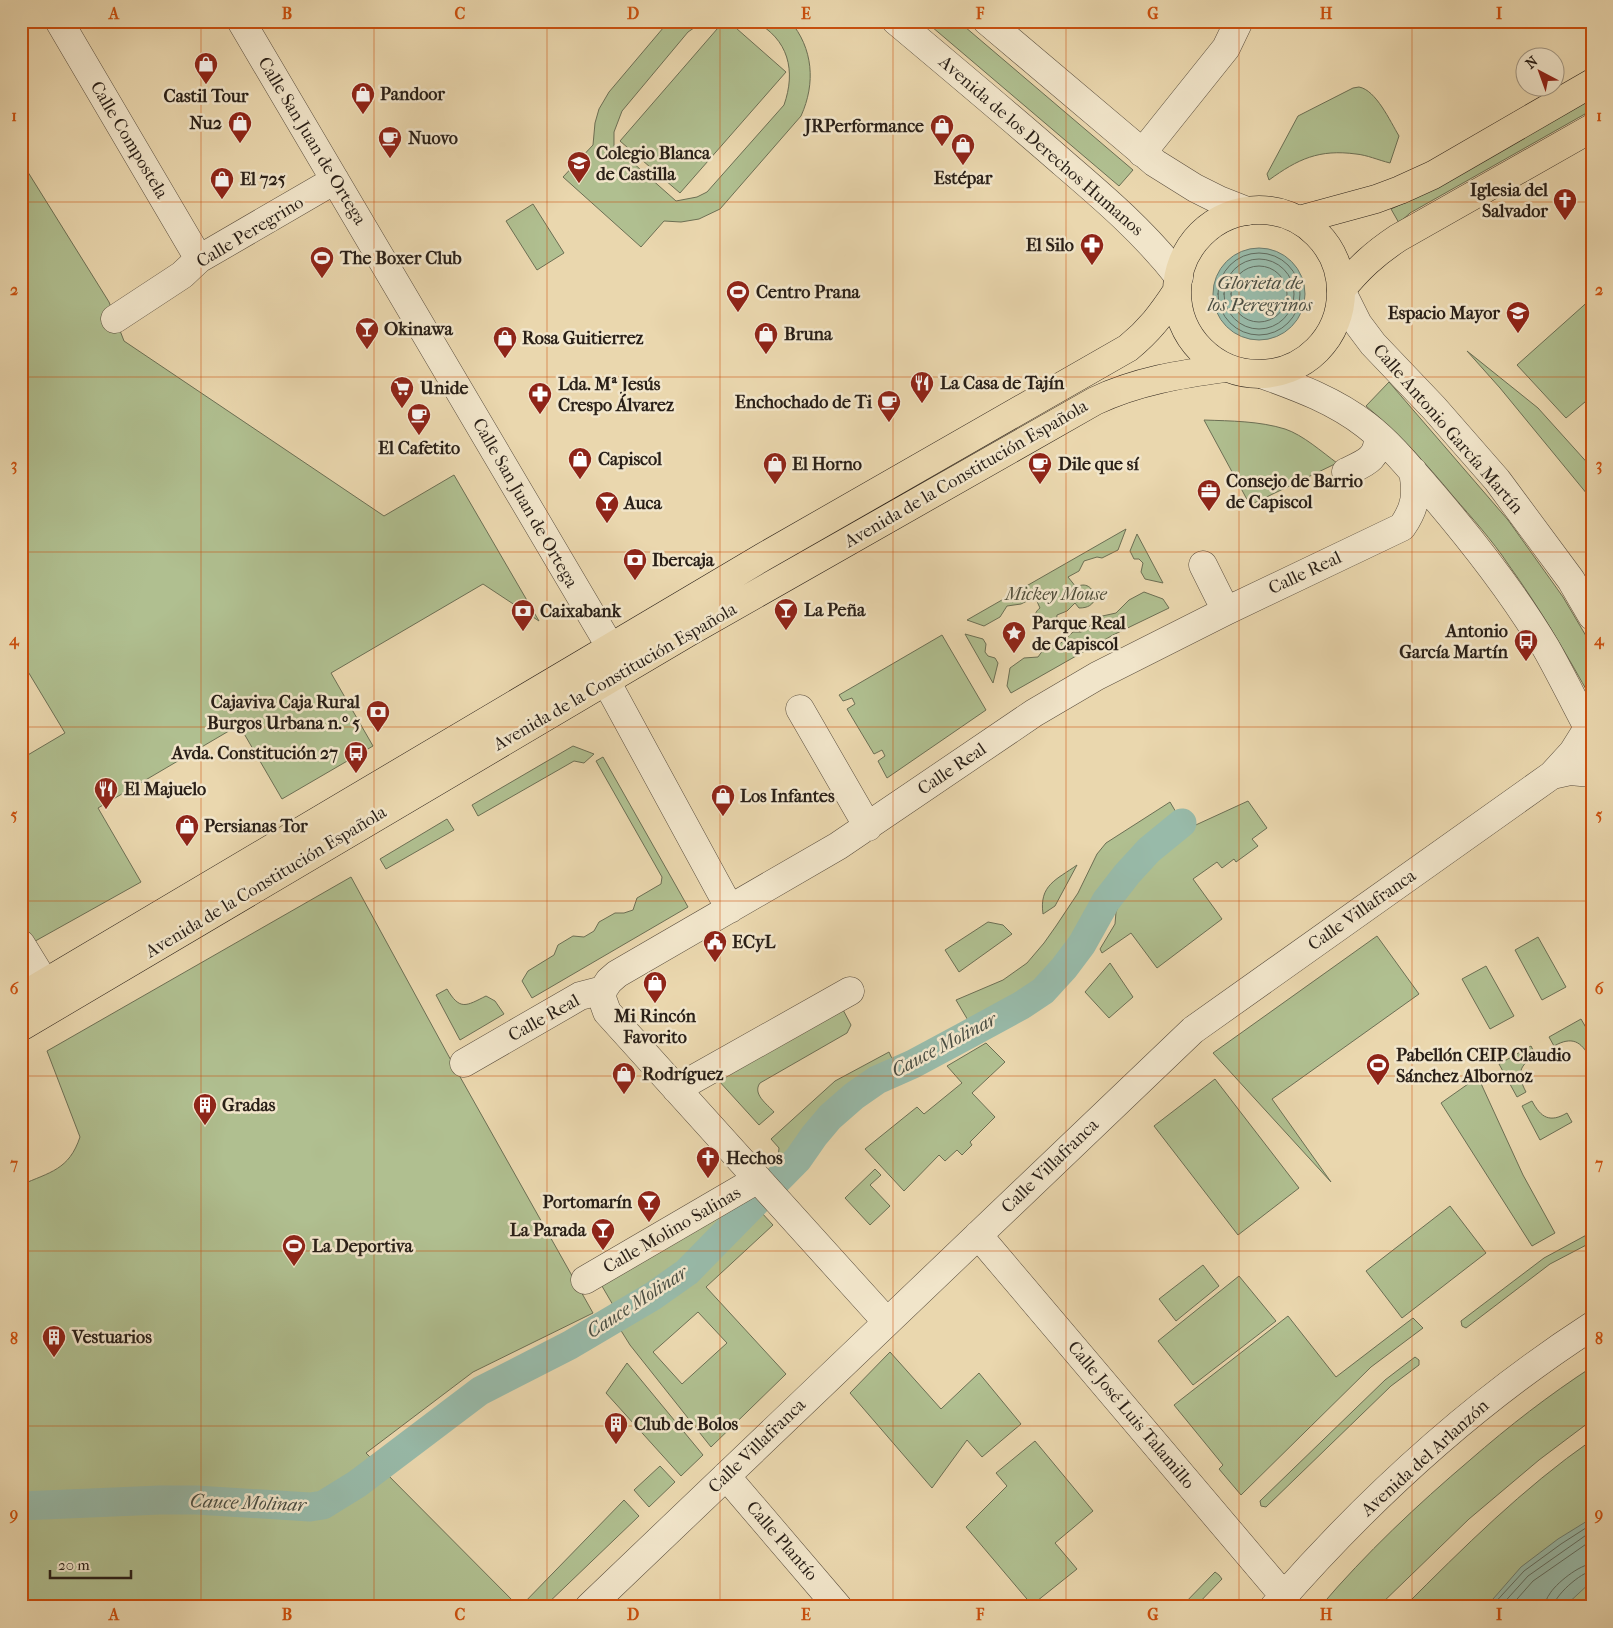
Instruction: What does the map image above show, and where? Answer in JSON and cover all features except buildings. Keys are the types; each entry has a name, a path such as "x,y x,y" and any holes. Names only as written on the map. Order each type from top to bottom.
{"highway":[{"path":"1299,220 1376,199 1400,190 1432,175 1592,83"},
{"path":"1341,290 1376,253 1398,238 1592,128"},
{"path":"1247,211 1272,211 1299,220 1313,230 1334,257 1339,273 1341,290 1341,302 1335,323 1331,332 1315,353 1307,360 1286,370 1264,374 1245,374 1226,368 1205,355 1192,340 1180,314 1178,284 1184,258 1202,234 1218,221 1247,211"},
{"name":"Avenida de la Constitución Española","path":"21,997 763,557 1128,348 1146,333 1163,312 1178,284"},
{"name":"Avenida de la Constitución Española","path":"21,1027 606,681 1096,401 1140,383 1194,372 1226,368"}],"street":[{"name":"Calle Compostela","path":"59,21 199,258"},
{"name":"Calle San Juan de Ortega","path":"241,21 611,648"},
{"name":"Avenida de los Derechos Humanos","path":"896,21 1128,220 1162,255 1178,284"},
{"path":"987,21 1168,173 1218,200 1247,211"},
{"path":"1142,153 1226,48 1239,21"},
{"name":"Calle Peregrino","path":"116,319 182,275 199,258 335,180"},
{"name":"Calle Antonio García Martín","path":"1341,290 1358,324 1373,344 1434,408 1582,574 1592,616"},
{"path":"1264,374 1314,393 1347,412 1378,436 1413,471 1472,542 1523,612 1546,648 1590,732"},
{"path":"1346,472 1366,462 1374,455 1378,447 1378,436"},
{"name":"Calle Real","path":"464,1063 580,996 603,990 609,981 618,974 868,827 1034,713 1097,676 1226,611 1402,527 1410,515 1415,500 1416,487 1413,471"},
{"path":"1203,565 1226,611"},
{"path":"648,657 624,658 611,648 606,681 730,909"},
{"path":"559,679 589,676 606,681"},
{"path":"800,710 868,827"},
{"name":"Calle Villafranca","path":"589,1607 1193,1030 1552,775 1590,732"},
{"name":"Calle Villafranca","path":"1552,775 1570,771 1592,773"},
{"path":"21,944 45,983"},
{"name":"Calle Molino Salinas","path":"603,990 604,1006 607,1012 887,1322"},
{"path":"676,1089 850,991"},
{"name":"Calle Molino Salinas","path":"585,1280 765,1187"},
{"name":"Calle José Luis Talamillo","path":"978,1235 1279,1601"},
{"name":"Avenida del Arlanzón","path":"1279,1601 1361,1514 1466,1418 1555,1350 1592,1326"},
{"name":"Calle Plantío","path":"726,1476 838,1607"}],"green space":[{"path":"669,21 704,21 688,32 622,111 614,132 614,146 676,201 697,197 707,192 784,105 789,80 787,57 775,37 766,28 754,21 790,21 798,31 808,54 810,66 809,91 801,116 720,209 699,219 681,222 664,221 641,247 563,177 593,145 595,123 599,109 609,92"},
{"path":"724,21 728,21 786,72 680,193 620,141"},
{"path":"925,21 958,21 1133,170 1119,186"},
{"path":"1353,88 1365,89 1377,100 1399,136 1390,163 1356,154 1320,154 1290,166 1269,180 1267,174 1298,116"},
{"path":"1592,98 1592,110 1410,213 1399,223 1391,209 1434,189"},
{"path":"21,161 109,302 124,341 384,516 454,475 539,621 483,584 331,673 373,746 282,799 239,725 98,808 141,882 21,949 21,759 65,733 21,660"},
{"path":"533,204 564,253 537,270 506,221"},
{"path":"1592,298 1592,396 1566,418 1517,365"},
{"path":"1467,351 1538,408 1592,468 1592,500 1500,388"},
{"path":"1389,382 1508,520 1563,597 1592,646 1592,700 1541,614 1495,546 1422,460 1366,406"},
{"path":"1204,420 1255,423 1285,429 1305,439 1337,463 1250,505"},
{"name":"Mickey Mouse","path":"1126,529 1118,550 1102,558 1097,557 1084,561 1079,571 1068,577 1076,587 1086,585 1093,591 1096,597 1090,606 1079,608 1075,603 1067,611 1057,615 1056,624 1048,629 1036,621 1035,614 1040,608 1035,597 1021,604 1007,606 1000,617 984,626 967,620"},
{"path":"1137,534 1163,583 1145,579 1141,572 1143,563 1139,559 1134,559 1130,551"},
{"path":"1144,592 1163,599 1169,608 1113,635 1011,693 1007,686 1010,668 1024,658 1038,657 1046,646 1061,643 1073,632 1081,632 1088,628 1098,617 1116,613 1129,600"},
{"path":"965,634 983,639 986,644 985,652 988,656 995,658 998,663 993,683"},
{"path":"942,635 986,710 887,778 878,761 885,756 882,750 874,754 847,709 855,704 852,698 843,701 839,695"},
{"path":"573,746 594,754 584,763 574,761 478,816 472,805"},
{"path":"603,757 688,907 532,998 522,981 528,971 554,955 558,945 573,936 584,937 594,931 599,922 615,913 633,910 637,898 661,884 662,877 596,761"},
{"path":"1248,801 1267,828 1252,839 1258,846 1236,862 1234,859 1222,868 1217,862 1193,879 1222,919 1157,968 1131,933 1102,953 1100,949 1115,924 1116,912 1120,902 1150,861 1187,829"},
{"path":"1170,802 1180,819 1149,842 1132,858 1110,888 1071,952 1047,981 1021,1001 972,1027 956,1000 1003,980 1027,963 1044,943 1078,893 1097,854 1106,843"},
{"path":"447,819 454,830 386,869 380,859"},
{"path":"1077,865 1055,906 1043,914 1042,904 1046,890 1056,879"},
{"name":"La Deportiva","path":"351,877 459,1075 593,1313 473,1372 366,1453 519,1607 21,1607 21,1185 50,1173 64,1163 70,1157 80,1137 47,1051"},
{"path":"988,922 1003,925 1012,934 959,972 945,950"},
{"path":"1377,936 1419,994 1272,1099 1331,1182 1213,1053"},
{"path":"1538,937 1566,987 1542,1000 1515,950"},
{"path":"1110,963 1133,997 1109,1018 1085,992"},
{"path":"1486,966 1514,1016 1490,1029 1462,979"},
{"path":"447,989 460,1004 468,1004 486,996 495,1001 504,1014 460,1040 436,995"},
{"path":"841,1006 851,1025 847,1033 760,1083 758,1087 759,1095 774,1112 759,1125 718,1080"},
{"path":"1581,1019 1592,1038 1592,1057 1590,1058 1579,1044 1566,1041 1554,1046 1549,1037"},
{"path":"986,1043 1005,1062 972,1093 995,1117 970,1142 972,1145 962,1155 957,1150 945,1161 939,1155 904,1191 865,1149 917,1107 924,1114 962,1083 947,1066"},
{"path":"1531,1046 1536,1056 1526,1063 1521,1071 1520,1076 1526,1092 1517,1097 1499,1064"},
{"path":"889,1052 894,1063 863,1077 847,1089 815,1122 777,1169 779,1148 771,1139 835,1081"},
{"path":"1478,1077 1523,1175 1555,1233 1532,1246 1441,1103"},
{"path":"1215,1079 1299,1188 1238,1235 1154,1126"},
{"path":"1532,1101 1546,1117 1556,1118 1567,1113 1572,1122 1540,1140 1522,1106"},
{"path":"875,1169 881,1175 870,1185 890,1206 870,1225 845,1198"},
{"path":"747,1197 752,1202 694,1255 613,1305 599,1281"},
{"path":"1450,1206 1486,1253 1402,1318 1366,1271"},
{"path":"760,1211 773,1225 706,1287 786,1374 711,1447 630,1345 620,1329 693,1274","holes":["698,1312 727,1343 682,1384 653,1352"]},
{"path":"1592,1232 1592,1242 1550,1264 1466,1328 1462,1326 1461,1321 1544,1258"},
{"path":"1203,1265 1219,1286 1176,1321 1159,1299"},
{"path":"1239,1276 1276,1321 1193,1385 1158,1341"},
{"path":"1288,1316 1336,1377 1413,1318 1423,1328 1371,1367 1241,1495 1219,1469 1223,1465 1174,1405"},
{"path":"890,1352 941,1409 979,1373 1021,1424 982,1457 967,1440 932,1488 850,1393"},
{"path":"1415,1357 1419,1360 1419,1365 1391,1386 1266,1507 1261,1506 1260,1501 1385,1380"},
{"path":"627,1363 703,1455 681,1476 606,1393"},
{"path":"1592,1367 1592,1420 1539,1460 1469,1519 1378,1607 1320,1607 1337,1587 1411,1512 1450,1477 1499,1435"},
{"path":"1592,1440 1592,1607 1404,1607 1518,1498"},
{"path":"1035,1441 1093,1511 1055,1543 1077,1569 1032,1605 966,1527 1007,1486 996,1473"},
{"path":"660,1466 675,1482 649,1507 634,1490"},
{"path":"624,1500 639,1516 544,1607 520,1607"},
{"path":"1215,1572 1222,1579 1195,1607 1181,1607"}],"water":[{"name":"Glorieta de los Peregrinos","path":"1259,248 1277,251 1292,261 1302,276 1305,294 1302,312 1292,327 1277,337 1259,340 1241,337 1226,327 1216,312 1213,294 1216,276 1226,261 1241,251"},
{"path":"1592,1518 1592,1581 1564,1607 1486,1607 1521,1567 1558,1539"}],"waterway":[{"name":"Cauce Molinar","path":"21,1506 160,1500 196,1500 310,1507 323,1505 357,1484 480,1391 570,1345 653,1296 687,1272 798,1159 830,1117 854,1096 877,1080 913,1064 1022,1005 1043,991 1082,944 1106,901 1127,874 1149,850 1182,823"}],"place":[{"name":"Castil Tour","path":"206,85"},
{"name":"Pandoor","path":"363,115"},
{"name":"Nu2","path":"240,144"},
{"name":"JRPerformance","path":"942,147"},
{"name":"Nuovo","path":"390,159"},
{"name":"Estépar","path":"963,166"},
{"name":"Colegio Blanca de Castilla","path":"579,184"},
{"name":"El 725","path":"222,200"},
{"name":"Iglesia del Salvador","path":"1565,221"},
{"name":"El Silo","path":"1092,266"},
{"name":"The Boxer Club","path":"322,279"},
{"name":"Centro Prana","path":"738,313"},
{"name":"Espacio Mayor","path":"1518,334"},
{"name":"Okinawa","path":"367,350"},
{"name":"Bruna","path":"766,355"},
{"name":"Rosa Guitierrez","path":"505,359"},
{"name":"La Casa de Tajín","path":"922,404"},
{"name":"Unide","path":"402,409"},
{"name":"Lda. Mª Jesús Crespo Álvarez","path":"540,415"},
{"name":"Enchochado de Ti","path":"889,423"},
{"name":"El Cafetito","path":"419,436"},
{"name":"Capiscol","path":"580,480"},
{"name":"El Horno","path":"775,485"},
{"name":"Dile que sí","path":"1040,485"},
{"name":"Consejo de Barrio de Capiscol","path":"1209,512"},
{"name":"Auca","path":"607,524"},
{"name":"Ibercaja","path":"635,581"},
{"name":"La Peña","path":"786,631"},
{"name":"Caixabank","path":"523,632"},
{"name":"Parque Real de Capiscol","path":"1014,654"},
{"name":"Antonio García Martín","path":"1526,662"},
{"name":"Cajaviva Caja Rural Burgos Urbana n.º 5","path":"378,733"},
{"name":"Avda. Constitución 27","path":"356,774"},
{"name":"El Majuelo","path":"106,810"},
{"name":"Los Infantes","path":"723,817"},
{"name":"Persianas Tor","path":"187,847"},
{"name":"ECyL","path":"715,963"},
{"name":"Mi Rincón Favorito","path":"655,1004"},
{"name":"Pabellón CEIP Claudio Sánchez Albornoz","path":"1378,1086"},
{"name":"Rodríguez","path":"624,1095"},
{"name":"Gradas","path":"205,1126"},
{"name":"Hechos","path":"708,1179"},
{"name":"Portomarín","path":"649,1223"},
{"name":"La Parada","path":"603,1251"},
{"name":"La Deportiva","path":"294,1267"},
{"name":"Vestuarios","path":"54,1358"},
{"name":"Club de Bolos","path":"616,1445"}]}
